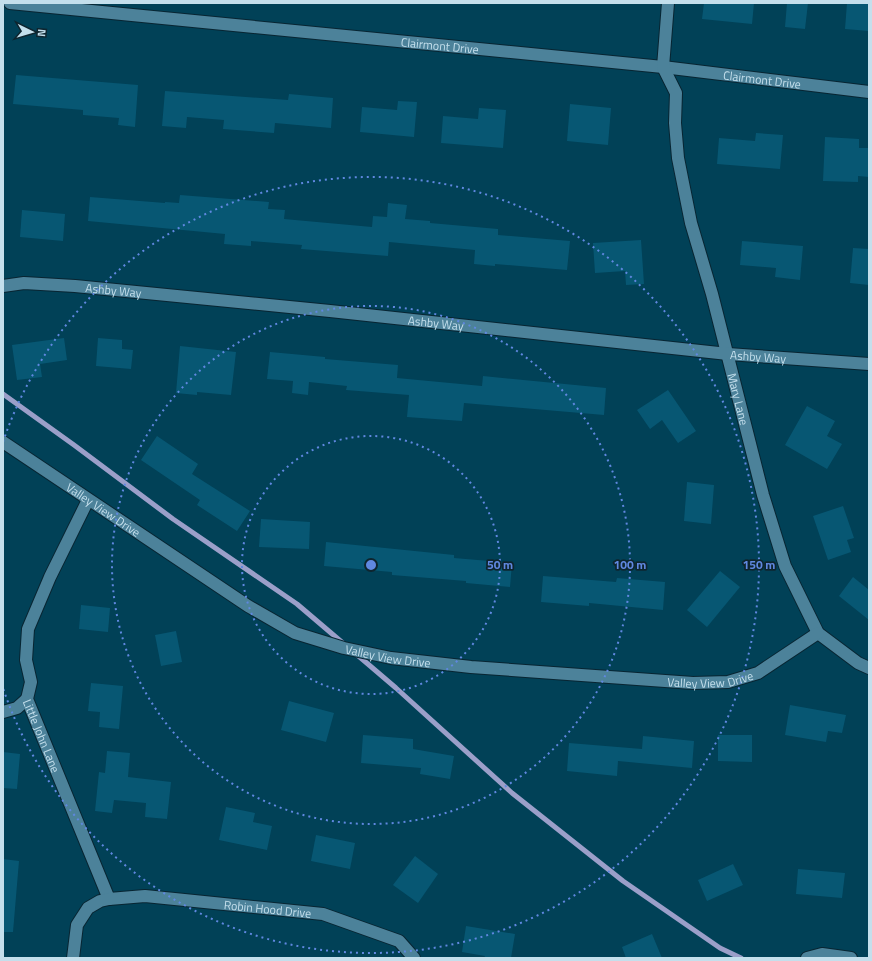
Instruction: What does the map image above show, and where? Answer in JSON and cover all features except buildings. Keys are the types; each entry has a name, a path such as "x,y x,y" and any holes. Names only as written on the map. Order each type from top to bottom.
{"street":[{"name":"Clairmont Drive","path":"10,3 663,67 869,92"},
{"path":"663,67 668,3"},
{"name":"Mary Lane","path":"663,67 676,93 675,123 678,158 691,223 728,354 762,495 785,566 818,633 858,663 869,668"},
{"name":"Ashby Way","path":"3,286 24,283 82,286 728,354 869,364"},
{"name":"Valley View Drive","path":"3,442 248,606 295,633 344,648 391,658 471,667 693,683 728,682 758,673 818,633"},
{"name":"Little John Lane","path":"88,500 50,577 28,628 26,660 31,682 28,699 109,899"},
{"path":"3,712 17,708 28,699"},
{"name":"Robin Hood Drive","path":"109,899 145,896 323,914 399,941 414,958"},
{"path":"73,958 77,925 88,908 100,901 109,899"},
{"path":"807,958 822,954 851,958"}],"waterway":[{"path":"3,394 173,519 297,604 344,644"},
{"path":"355,653 512,793 623,881 720,948 741,958"}]}
